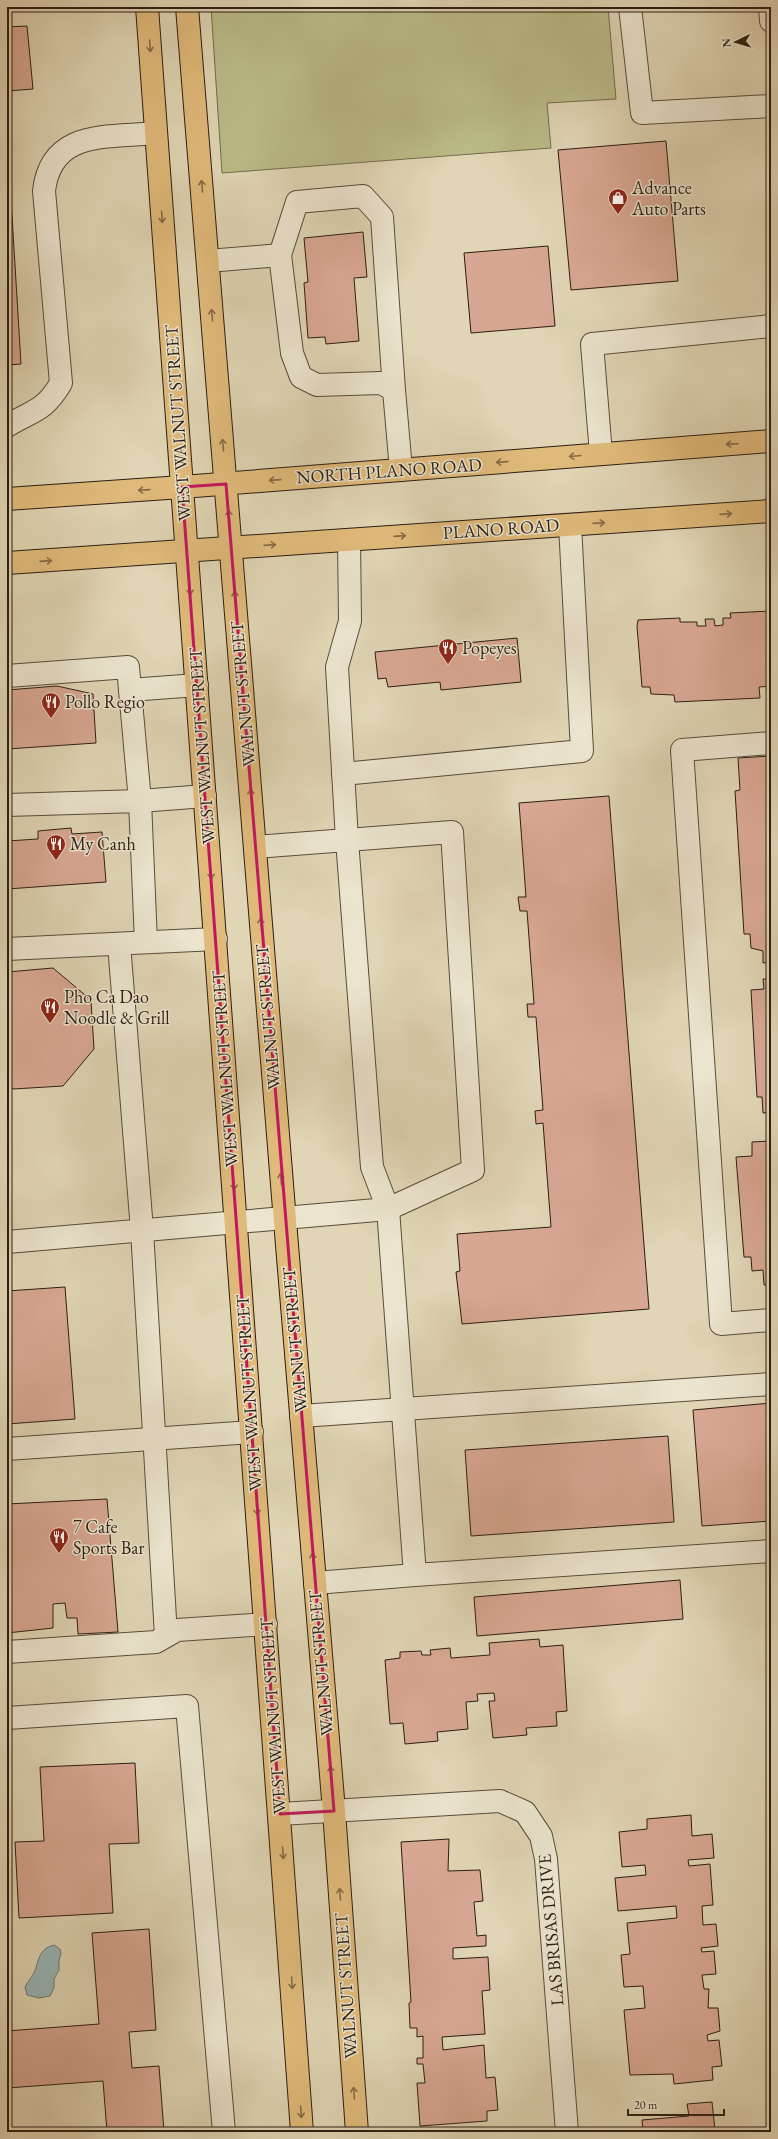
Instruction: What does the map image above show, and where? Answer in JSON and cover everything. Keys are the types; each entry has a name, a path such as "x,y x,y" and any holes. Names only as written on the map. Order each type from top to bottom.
{"main road":[{"name":"WEST WALNUT STREET","path":"147,7 182,487 188,550 302,2132"},
{"path":"7,563 231,548 187,7"},
{"name":"NORTH PLANO ROAD","path":"7,499 226,484 771,441"},
{"name":"PLANO ROAD","path":"231,548 771,511"},
{"name":"WALNUT STREET","path":"231,548 284,1218 334,1811 357,2132"}],"street":[{"path":"630,7 642,112 771,106"},
{"path":"770,7 771,21"},
{"path":"7,426 37,411 52,399 61,383 44,192 46,176 52,164 60,153 71,144 85,140 156,133"},
{"path":"394,390 381,383 317,385 301,377 292,353 280,255 297,202 363,196 382,217 401,470"},
{"path":"208,260 280,255"},
{"path":"601,454 592,344 771,326"},
{"path":"343,774 582,751 570,525"},
{"path":"348,540 350,621 337,667 347,840 372,1167 388,1209 415,1575"},
{"path":"7,676 128,667 140,800 146,942"},
{"path":"130,690 197,685"},
{"path":"771,743 682,750 721,1324 771,1320"},
{"path":"7,805 205,796"},
{"path":"7,1242 388,1209 473,1170 452,832 255,847"},
{"path":"7,949 216,939"},
{"path":"119,944 142,1230 166,1636"},
{"path":"301,1416 771,1384"},
{"path":"7,1450 252,1432"},
{"path":"315,1583 771,1551"},
{"path":"7,1652 156,1642 177,1630 266,1624"},
{"path":"7,1718 187,1706 224,2132"},
{"name":"LAS BRISAS DRIVE","path":"280,1814 500,1801 525,1812 541,1836 546,1859 567,2132"}],"highlighted area":[{"path":"226,484 334,1811 280,1814 182,487"}],"green space":[{"path":"211,7 608,7 616,99 547,103 551,148 222,173"}],"water":[{"path":"54,1945 60,1949 61,1954 59,1960 59,1970 54,1979 54,1988 50,1996 39,1998 27,1995 25,1987 35,1971 41,1954 46,1948"}],"building":[{"path":"27,26 33,89 7,91 7,27"},
{"path":"7,133 21,364 7,365"},
{"name":"Advance Auto Parts","path":"666,141 678,281 571,290 558,150"},
{"path":"363,232 367,277 354,278 359,341 326,344 325,337 308,338 304,283 308,282 304,238"},
{"path":"548,246 555,326 471,333 464,253"},
{"path":"771,611 771,686 759,687 760,698 675,702 674,695 651,694 650,687 642,687 637,626 638,620 680,618 680,622 697,622 697,626 706,626 705,619 714,619 715,626 723,625 723,618 731,618 730,613"},
{"name":"Popeyes","path":"517,638 521,682 441,690 440,682 388,687 386,678 378,679 375,652"},
{"name":"Pollo Regio","path":"57,686 93,694 96,743 7,749 7,690"},
{"path":"771,756 771,962 763,963 763,951 751,948 750,934 744,934 735,791 740,790 738,758"},
{"path":"609,796 649,1309 462,1324 456,1272 460,1271 457,1234 551,1227 543,1123 536,1124 535,1111 543,1110 536,1017 528,1017 527,1004 534,1004 527,911 520,911 518,897 526,897 519,803"},
{"name":"My Canh","path":"71,828 72,834 102,832 106,882 7,889 7,841 38,839 38,831"},
{"name":"Pho Ca Dao Noodle & Grill","path":"53,968 91,1000 94,1049 63,1086 13,1089 7,1084 7,972"},
{"path":"763,979 771,979 771,1112 763,1113 762,1097 757,1097 751,990 764,989"},
{"path":"771,1141 771,1285 764,1285 763,1270 752,1271 751,1257 744,1257 736,1157 752,1156 752,1142"},
{"path":"65,1287 75,1419 7,1424 7,1291"},
{"path":"771,1403 771,1521 702,1526 693,1410"},
{"path":"668,1436 674,1522 471,1536 465,1450"},
{"name":"7 Cafe Sports Bar","path":"107,1499 118,1632 78,1634 77,1618 67,1618 65,1603 53,1604 53,1628 7,1633 7,1504"},
{"path":"680,1580 683,1619 477,1636 474,1597"},
{"path":"539,1639 540,1647 563,1645 567,1711 556,1712 557,1726 526,1728 527,1735 493,1738 489,1701 495,1701 494,1693 477,1694 478,1701 466,1702 468,1729 437,1732 438,1741 405,1744 403,1723 390,1724 385,1660 400,1658 400,1652 421,1651 422,1655 431,1655 430,1650 450,1648 451,1658 490,1655 489,1643"},
{"path":"135,1763 139,1843 109,1844 113,1913 19,1918 15,1842 44,1841 40,1767"},
{"path":"691,1815 692,1836 712,1834 714,1858 688,1860 689,1866 710,1864 713,1905 702,1906 703,1925 716,1924 718,1946 701,1948 702,1952 714,1951 716,1974 702,1975 704,1989 709,1989 708,2008 718,2008 720,2031 707,2035 708,2041 719,2040 722,2066 712,2067 713,2080 674,2084 673,2074 630,2075 624,2010 645,2008 643,1986 624,1987 621,1955 630,1954 627,1923 677,1918 676,1906 618,1911 615,1878 646,1875 645,1865 622,1867 619,1832 647,1829 647,1819"},
{"path":"449,1839 448,1871 480,1870 483,1901 474,1902 477,1936 486,1935 486,1946 453,1948 453,1959 488,1957 490,1990 482,1991 485,2034 442,2037 443,2050 484,2045 486,2078 495,2077 498,2110 487,2111 487,2121 420,2126 417,2083 425,2083 423,2064 417,2064 417,2058 423,2058 423,2036 417,2037 417,2028 410,2028 409,2003 411,2002 401,1842"},
{"path":"149,1929 156,2030 129,2032 132,2068 159,2066 164,2132 107,2132 103,2081 7,2088 7,2031 99,2024 92,1933"},
{"path":"712,2102 715,2130 721,2129 721,2132 643,2132 642,2120 689,2116 687,2104"}],"place":[{"name":"Advance Auto Parts","path":"618,215"},
{"name":"Popeyes","path":"448,665"},
{"name":"Pollo Regio","path":"51,719"},
{"name":"My Canh","path":"56,861"},
{"name":"Pho Ca Dao Noodle & Grill","path":"50,1024"},
{"name":"7 Cafe Sports Bar","path":"59,1554"}]}
